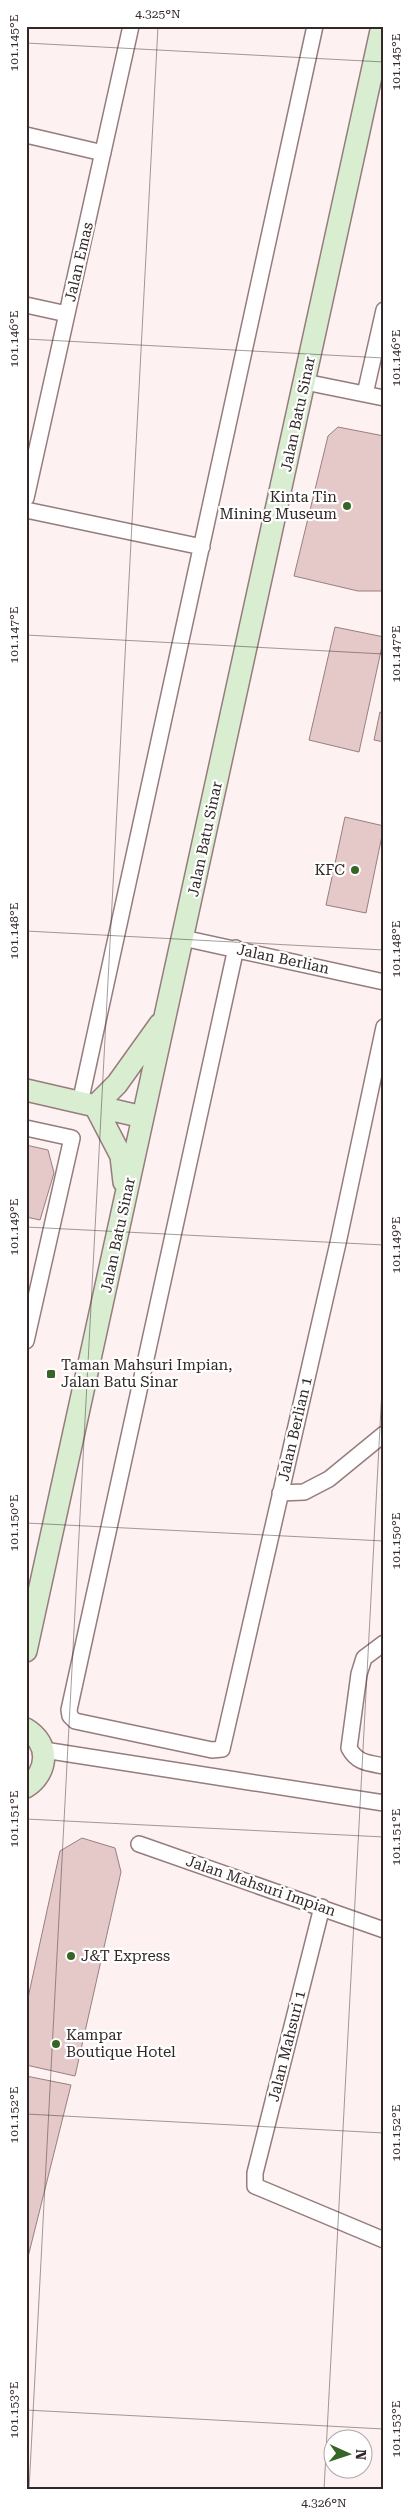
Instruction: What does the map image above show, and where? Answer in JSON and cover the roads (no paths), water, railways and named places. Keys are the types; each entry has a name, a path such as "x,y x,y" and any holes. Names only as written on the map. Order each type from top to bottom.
{"street":[{"name":"Jalan Emas","path":"26,498 131,26"},
{"path":"126,1195 121,1156 87,1104 202,547 315,26"},
{"name":"Jalan Batu Sinar","path":"26,1651 382,26"},
{"path":"26,135 103,153"},
{"path":"26,305 67,314"},
{"path":"365,394 381,339 384,310"},
{"path":"305,382 384,398"},
{"path":"26,510 202,547"},
{"name":"Jalan Berlian","path":"183,938 236,948 384,982"},
{"name":"Jalan Berlian 1","path":"236,948 69,1710 70,1716 75,1721 212,1750 222,1749 384,1027"},
{"path":"87,1104 116,1084 166,1016"},
{"path":"26,1090 143,1118"},
{"path":"26,1128 72,1138 32,1293 26,1341"},
{"path":"280,1493 304,1492 329,1479 384,1434"},
{"path":"384,1643 364,1658 349,1748 354,1758 384,1766"},
{"path":"26,1729 35,1735 44,1750 42,1771 36,1780 26,1787"},
{"path":"44,1750 384,1803"},
{"name":"Jalan Mahsuri Impian","path":"139,1844 384,1930"},
{"name":"Jalan Mahsuri 1","path":"322,1907 255,2173 255,2186 384,2240"}],"place":[{"name":"Kinta Tin Mining Museum","path":"347,506"},
{"name":"KFC","path":"355,870"},
{"name":"Taman Mahsuri Impian, Jalan Batu Sinar","path":"51,1374"},
{"name":"J&T Express","path":"71,1956"},
{"name":"Kampar Boutique Hotel","path":"56,2044"}]}
